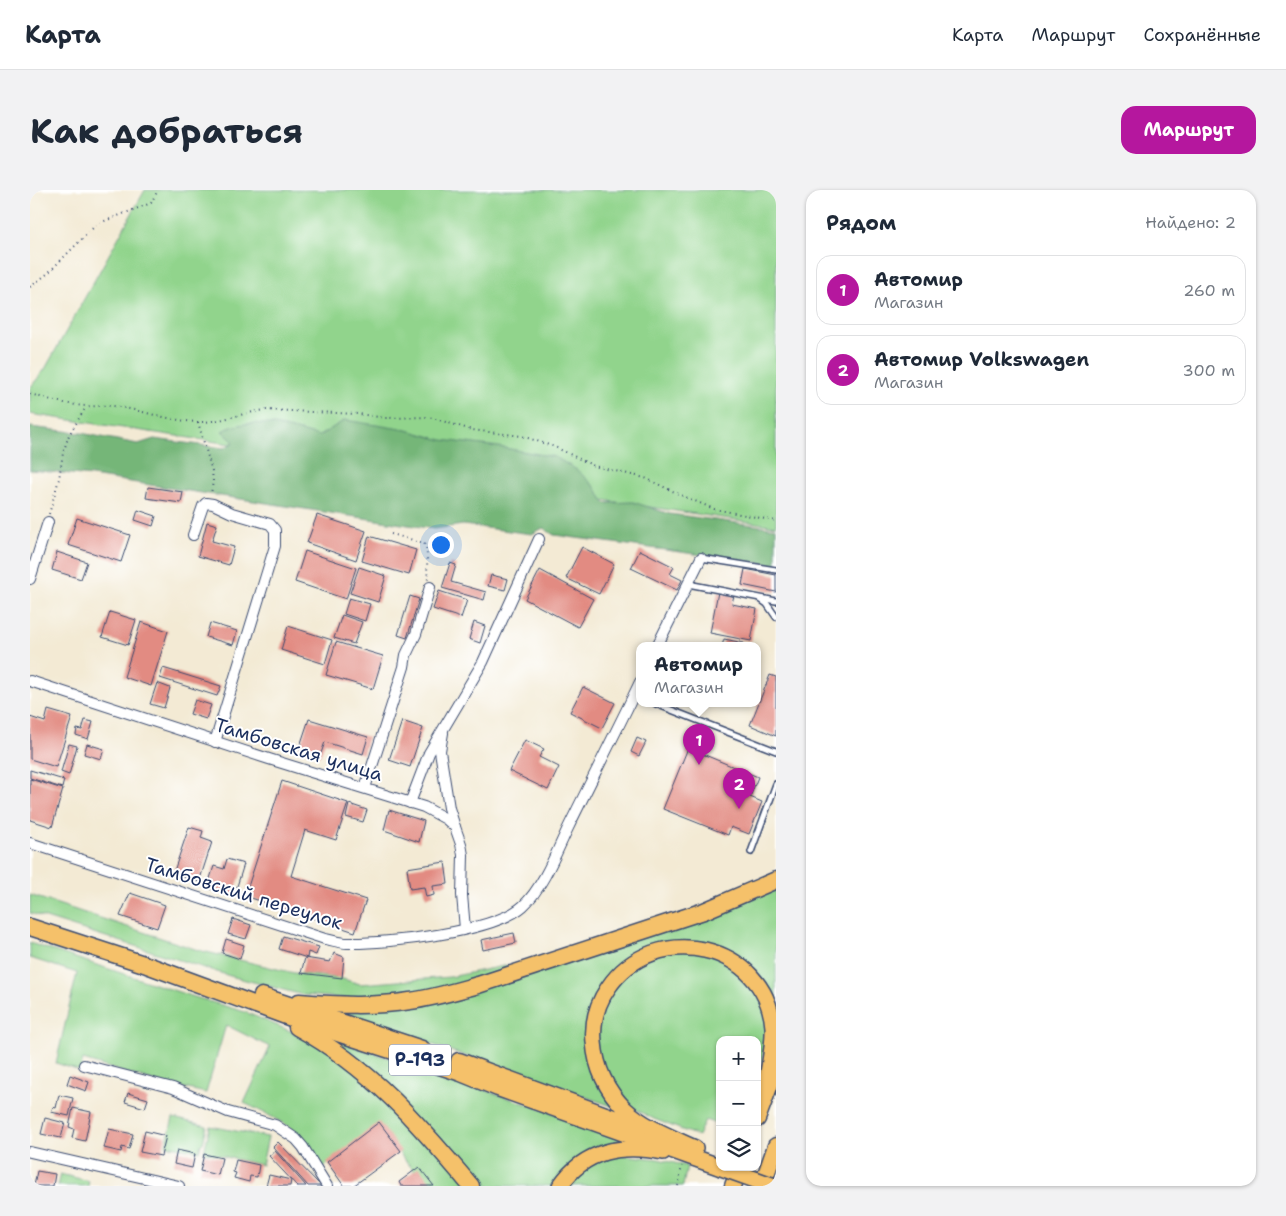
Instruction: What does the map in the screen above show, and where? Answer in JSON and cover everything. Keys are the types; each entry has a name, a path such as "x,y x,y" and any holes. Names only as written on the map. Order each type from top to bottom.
{"highway":[{"path":"260,1001 365,1005 433,997 478,986 704,911 776,880"},
{"name":"Р-193","path":"30,927 260,1001 716,1166"},
{"path":"260,1001 365,1072 410,1114 471,1186"},
{"path":"761,1110 776,1068"},
{"path":"762,1186 776,1146"},
{"name":"Р-193","path":"690,1156 716,1157"},
{"name":"Р-193","path":"731,1171 773,1186"},
{"path":"734,1186 739,1171"},
{"path":"761,1171 776,1176"}],"main road":[{"path":"690,1156 635,1116 604,1083 599,1071 593,1030 597,1012 604,995 614,979 634,962 652,952 660,950 680,947 700,949 730,959 753,979 768,1004 773,1028 772,1049 761,1108"},
{"path":"560,1186 583,1163 599,1154 616,1149 646,1149 690,1156"}],"street":[{"path":"193,535 203,506 206,503 270,524 275,530 275,546 215,742"},
{"path":"30,579 48,522"},
{"path":"410,803 428,753 444,730 493,643 539,539"},
{"path":"660,642 701,558"},
{"path":"365,788 406,655 416,634 430,587"},
{"name":"Тамбовская улица","path":"30,681 215,742 424,807 446,819 455,828"},
{"name":"Тамбовский переулок","path":"30,843 325,939 344,943 408,939 465,929 502,918 518,910 534,894 636,698"},
{"path":"444,730 440,742 440,751 449,808 463,855 462,895 465,929"},
{"path":"84,1065 173,1088 228,1112 275,1125 296,1139 303,1147 327,1186"},
{"path":"30,1152 178,1186"}],"lane":[{"path":"701,558 776,570"},
{"path":"688,584 776,601"},
{"path":"757,598 767,604 776,617"},
{"path":"664,707 776,751"},
{"path":"751,852 776,784"}],"path":[{"path":"30,286 47,274 97,224 151,203 158,190"},
{"path":"30,394 64,403 86,406 113,406 171,420 198,422 228,419 266,410 359,414 385,418 429,417 472,430 522,436 555,447 594,466 645,478 714,508 776,521"},
{"path":"48,522 59,479 63,453 69,435 86,406"},
{"path":"198,422 212,470 214,481 211,497 213,504"},
{"path":"391,534 424,543 427,548 426,567 430,587"},
{"path":"678,1186 690,1156"}],"green space":[{"path":"145,190 776,190 776,526 30,414 30,388 45,369"},
{"path":"345,420 407,430 442,440 499,447 555,457 577,470 594,486 605,503 633,502 670,514 776,528 776,565 554,535 543,528 532,534 463,525 434,529 92,476 30,470 30,427 81,433 138,444 154,439 224,448 234,442 222,431 234,426 258,423 270,424 319,436"},
{"path":"776,886 776,1028 766,1042 761,1062 761,1036 716,1036 716,1126 705,1120 698,1136 654,1119 635,1109 615,1107 378,1026 331,1013 375,1009"},
{"path":"30,895 198,950 294,973 343,979 360,984 450,977 508,965 509,970 442,989 368,1000 303,995 230,976 30,913"},
{"path":"30,943 245,1012 302,1036 323,1036 619,1135 623,1155 658,1159 687,1166 683,1186 427,1186 378,1128 320,1170 311,1148 304,1139 279,1121 244,1103 270,1047 226,1025 206,1093 153,1081 83,1060 80,1071 56,1063 77,973 30,958"},
{"path":"173,1118 207,1126 199,1151 166,1145"},
{"path":"210,1126 268,1137 262,1165 204,1152"},
{"path":"60,1174 89,1181 88,1186 57,1186"}],"building":[{"path":"148,487 183,492 181,503 146,498"},
{"path":"138,510 156,516 153,526 135,520"},
{"path":"317,515 366,531 356,560 307,543"},
{"path":"77,518 130,535 121,562 68,545"},
{"path":"207,522 217,525 212,541 234,547 229,565 198,556"},
{"path":"369,536 416,550 409,575 362,561"},
{"path":"582,547 614,564 599,594 566,578"},
{"path":"640,550 674,567 670,574 682,580 677,590 631,568"},
{"path":"305,551 356,568 346,599 295,582"},
{"path":"57,552 87,562 81,579 52,570"},
{"path":"450,563 456,565 451,582 486,592 484,600 442,588"},
{"path":"359,567 386,576 378,602 350,593"},
{"path":"745,569 776,575 776,592 742,585"},
{"path":"540,570 593,599 578,627 525,599"},
{"path":"491,575 508,579 505,590 488,586"},
{"path":"439,591 467,600 461,618 433,609"},
{"path":"718,592 734,595 732,604 757,609 751,641 710,633"},
{"path":"410,596 419,599 407,638 398,635"},
{"path":"349,598 370,604 365,621 344,614"},
{"path":"110,612 136,620 128,645 102,637"},
{"path":"342,615 362,622 354,644 334,638"},
{"path":"141,622 168,631 151,686 124,677"},
{"path":"474,622 485,626 480,643 469,639"},
{"path":"210,623 237,631 233,645 206,637"},
{"path":"288,626 332,640 325,664 281,650"},
{"path":"724,639 739,642 723,642"},
{"path":"336,642 383,656 373,689 326,675"},
{"path":"163,668 221,686 217,696 160,678"},
{"path":"770,675 776,677 776,736 750,725 757,707 761,707 761,698"},
{"path":"157,683 170,688 164,708 150,704"},
{"path":"583,687 615,703 602,728 570,712"},
{"path":"195,700 211,705 206,719 190,714"},
{"path":"48,710 72,717 56,767 30,759 30,717 45,722"},
{"path":"309,719 368,737 363,754 325,742 320,756 299,749"},
{"path":"85,720 93,722 88,739 76,735 77,729 82,730"},
{"path":"402,721 423,728 410,767 389,760"},
{"path":"637,738 646,742 639,756 631,752"},
{"path":"525,740 544,749 539,757 559,767 548,790 509,771"},
{"path":"69,744 77,746 69,775 61,772"},
{"path":"87,744 104,749 101,759 84,754"},
{"path":"688,748 758,777 750,797 762,802 749,834 731,827 728,835 663,809"},
{"path":"30,770 64,780 62,788 30,778"},
{"path":"30,779 63,789 52,827 30,820"},
{"path":"282,781 348,803 336,840 305,830 291,876 366,900 355,932 245,896"},
{"path":"349,804 367,810 363,822 346,817"},
{"path":"389,810 424,821 419,842 384,830"},
{"path":"189,827 203,831 201,838 212,842 199,882 173,874"},
{"path":"227,859 244,864 234,896 207,888 214,866 224,869"},
{"path":"445,862 448,884 433,886 434,895 426,897 424,887 410,889 407,868"},
{"path":"130,893 165,905 157,928 120,916"},
{"path":"233,919 251,925 246,939 228,934"},
{"path":"514,933 516,943 483,950 481,940"},
{"path":"283,936 319,947 316,955 308,952 307,958 279,949"},
{"path":"226,939 244,945 240,959 222,953"},
{"path":"334,953 344,957 342,978 301,973 305,958 330,962"},
{"path":"70,1075 89,1082 86,1091 67,1084"},
{"path":"128,1093 148,1099 145,1108 125,1102"},
{"path":"59,1095 73,1098 69,1116 51,1112 53,1107 56,1108"},
{"path":"73,1108 91,1112 85,1141 72,1138 74,1129 69,1127"},
{"path":"45,1118 65,1123 61,1138 41,1134"},
{"path":"379,1122 401,1151 353,1186 344,1186 327,1162"},
{"path":"109,1129 133,1134 129,1149 122,1147 121,1152 104,1148"},
{"path":"145,1131 166,1136 161,1156 140,1152"},
{"path":"278,1142 321,1186 308,1186 273,1147"},
{"path":"177,1150 195,1154 192,1168 174,1164"},
{"path":"275,1151 306,1186 297,1186 269,1156"},
{"path":"204,1154 222,1158 218,1175 200,1171"},
{"path":"236,1160 259,1165 257,1177 250,1176 249,1182 234,1178 236,1173 233,1172"},
{"path":"419,1167 434,1186 401,1186 399,1182"},
{"path":"37,1171 55,1174 53,1186 34,1186"},
{"path":"269,1175 291,1180 290,1186 266,1186"}],"place":[{"name":"Автомир","path":"699,765"},
{"name":"Автомир Volkswagen","path":"739,809"}]}
